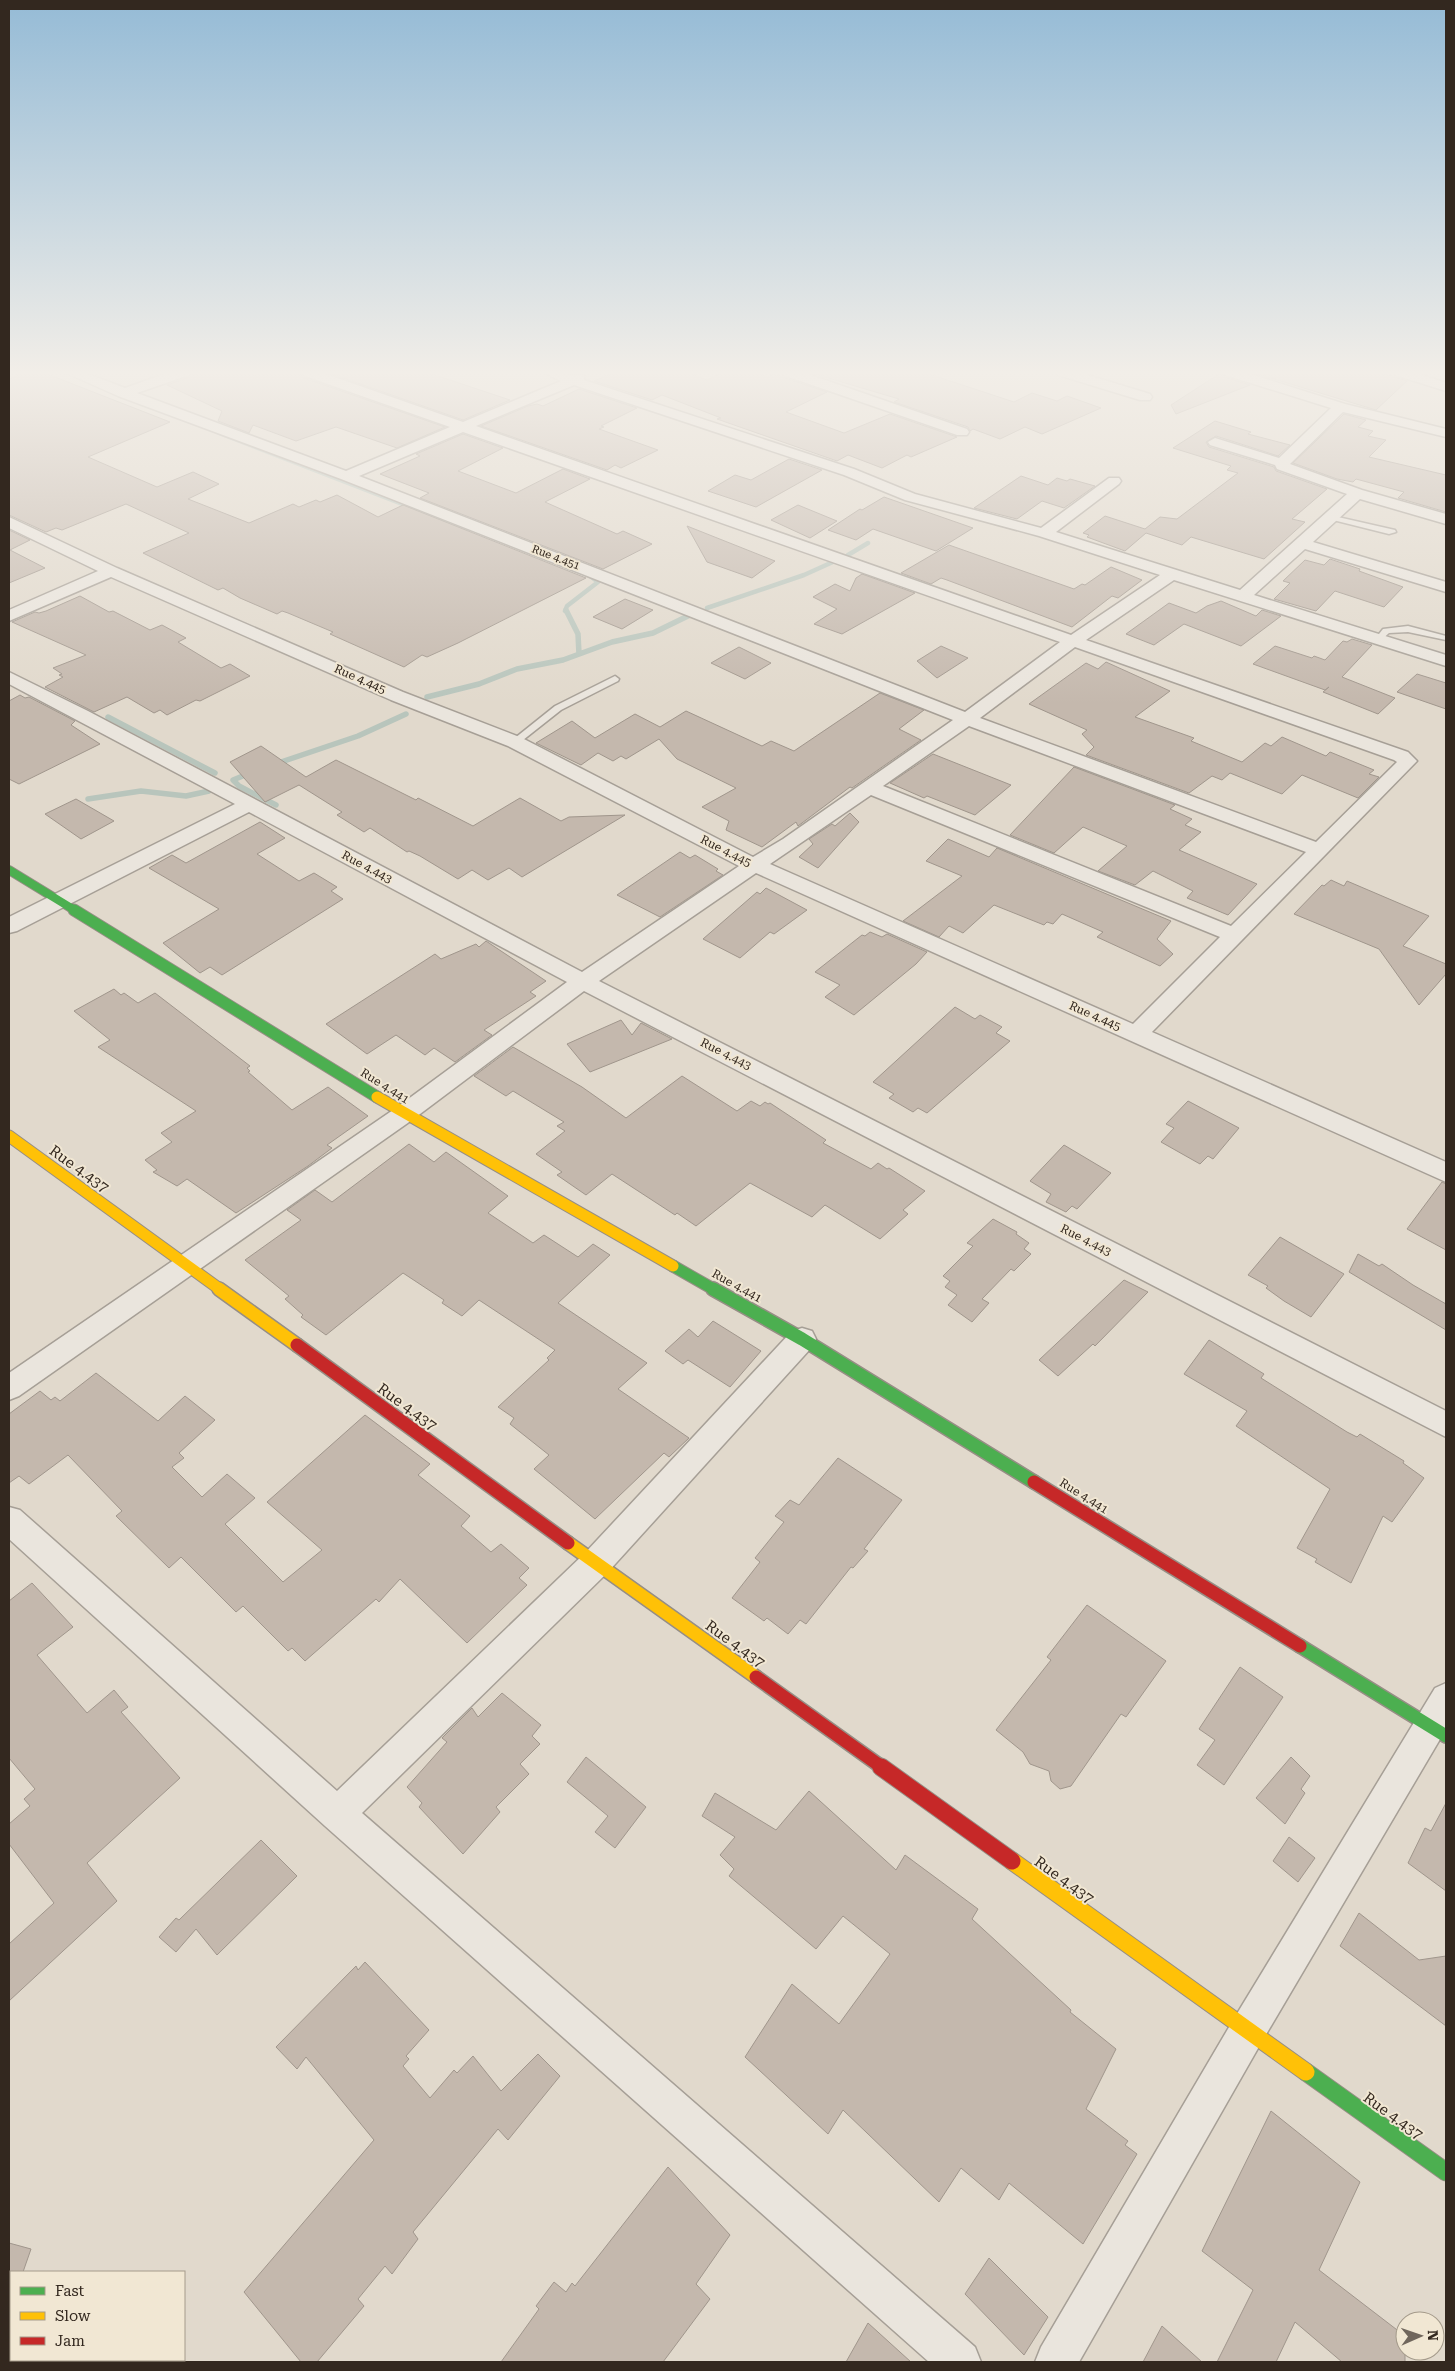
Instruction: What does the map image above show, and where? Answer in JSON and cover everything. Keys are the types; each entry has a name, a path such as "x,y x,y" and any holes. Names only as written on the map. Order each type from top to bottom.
{"street":[{"name":"Rue 4.451","path":"363,483 967,719 1320,850"},
{"path":"624,483 1401,756 1408,762 1136,1034"},
{"path":"876,483 910,496 1044,533 1446,661"},
{"path":"1044,533 1112,483"},
{"path":"1327,483 1446,519"},
{"path":"1243,596 1357,493"},
{"name":"Rue 4.445","path":"9,522 111,571 397,696 515,742 754,865 1446,1173"},
{"path":"1301,543 1446,587"},
{"path":"9,616 111,571"},
{"path":"9,1388 188,1266 404,1114 583,981 754,865 790,843 967,719 1073,641 1172,574"},
{"name":"Rue 4.443","path":"9,677 183,767 248,805 583,981 1446,1425"},
{"path":"868,787 1235,935"},
{"path":"9,926 248,805"},
{"name":"Rue 4.441","path":"9,870 404,1114 802,1339 1441,1720"},
{"name":"Rue 4.437","path":"9,1136 596,1563 1446,2172"},
{"path":"337,1814 596,1563 802,1339"},
{"path":"9,1520 337,1814 960,2362"},
{"path":"1056,2362 1248,2030 1441,1720"}],"lane":[{"path":"1332,517 1392,532"},
{"path":"1379,639 1386,631 1408,628 1446,638"},
{"path":"515,742 558,708 615,679"}],"building":[{"path":"9,483 147,483 157,487 167,483 216,483 219,484 188,499 249,523 293,504 299,507 316,500 320,502 337,495 378,517 403,505 586,578 458,643 427,657 422,655 404,667 330,634 333,632 288,613 282,611 277,614 240,598 223,588 218,590 143,553 189,533 126,504 62,530 56,528 46,532 9,515"},
{"path":"402,483 489,483 516,493 536,483 583,483 545,502 617,534 623,531 652,544 603,569 420,498 429,493"},
{"path":"722,483 799,483 756,507 708,491"},
{"path":"1011,483 1041,483 1048,485 1051,483 1083,483 1095,486 1064,508 1042,501 1017,519 974,508"},
{"path":"1225,483 1309,483 1327,489 1292,519 1305,522 1264,559 1191,537 1182,545 1146,533 1125,551 1087,537 1089,535 1083,533 1105,516 1145,529 1160,517 1177,519"},
{"path":"1369,483 1446,483 1446,512 1398,498 1404,492"},
{"path":"884,497 973,528 936,551 873,529 856,540 828,530 860,509 862,510"},
{"path":"798,505 837,521 810,538 771,520"},
{"path":"687,526 775,561 752,578 707,562"},
{"path":"9,530 30,540 10,550 45,568 9,583"},
{"path":"949,545 1074,589 1082,584 1085,585 1111,567 1142,580 1118,598 1112,596 1072,627 941,578 931,584 901,573"},
{"path":"1330,559 1403,587 1384,607 1335,591 1316,611 1274,599 1290,583 1283,581 1305,560 1324,565"},
{"path":"862,574 915,593 842,634 814,624 837,609 813,597 835,584 850,591 856,578"},
{"path":"80,596 109,612 113,611 150,630 162,625 186,638 178,642 221,668 230,664 250,676 167,715 160,710 154,713 127,697 94,712 45,687 63,677 59,675 62,674 53,668 86,655 12,622 35,612 46,611"},
{"path":"625,599 653,610 622,629 593,617"},
{"path":"1221,601 1256,616 1262,610 1281,616 1241,646 1184,624 1154,645 1126,634 1169,603 1196,613 1207,606"},
{"path":"1352,639 1372,645 1342,677 1395,698 1378,714 1323,692 1329,687 1325,690 1253,664 1275,646 1312,658 1314,656 1325,660 1343,641 1347,642"},
{"path":"941,646 968,658 937,678 917,661"},
{"path":"739,647 771,663 745,679 711,663"},
{"path":"1106,662 1170,691 1135,717 1194,738 1191,741 1242,762 1265,743 1271,746 1282,737 1326,756 1330,752 1374,770 1369,774 1379,777 1358,798 1302,775 1282,794 1230,773 1222,780 1212,776 1189,793 1086,755 1094,747 1082,734 1087,730 1029,704 1086,663 1098,669"},
{"path":"1417,674 1446,683 1446,709 1397,692"},
{"path":"880,693 924,710 899,729 921,740 852,788 850,787 798,826 796,822 762,847 726,830 729,821 702,807 736,788 677,759 659,739 626,759 621,756 613,761 598,753 581,765 536,743 572,721 595,738 635,714 660,727 686,711 762,746 771,741 794,751"},
{"path":"20,695 25,698 29,697 75,721 71,725 100,744 19,784 9,779 9,701"},
{"path":"261,746 306,777 336,760 473,826 520,798 561,821 569,817 625,815 522,877 509,868 488,880 472,870 458,879 420,856 409,851 407,852 370,828 364,832 337,815 342,812 299,785 265,802 230,762"},
{"path":"933,754 1011,785 975,815 927,796 924,798 890,783"},
{"path":"1074,767 1175,805 1170,809 1192,819 1185,825 1201,832 1179,850 1257,884 1228,915 1187,898 1193,891 1153,871 1135,885 1098,871 1127,846 1083,827 1054,853 1010,835"},
{"path":"76,799 114,821 81,839 45,814"},
{"path":"850,813 859,822 818,868 799,857 813,844 809,839 832,824 835,826"},
{"path":"260,822 285,838 257,854 299,881 314,873 337,887 331,891 343,899 222,975 210,967 200,973 163,943 219,909 149,868 172,855 186,863"},
{"path":"948,839 989,857 997,848 1171,921 1157,939 1173,954 1160,966 1097,937 1103,932 1062,914 1053,924 1047,922 1044,925 994,905 963,933 949,926 939,937 903,921 962,876 926,861"},
{"path":"680,852 690,858 695,855 718,869 716,871 723,875 660,917 617,895"},
{"path":"1331,880 1344,886 1347,881 1429,916 1403,946 1446,964 1446,974 1419,1005 1379,949 1294,914 1322,885 1324,886"},
{"path":"766,888 807,910 774,934 770,932 740,958 703,939 757,892 760,894"},
{"path":"870,932 882,937 887,934 927,952 916,964 854,1015 825,997 840,985 815,972 862,935 865,936"},
{"path":"486,941 546,981 530,992 536,996 484,1030 492,1035 455,1062 434,1048 425,1055 396,1035 367,1054 326,1024 435,954 441,959 476,944 479,947"},
{"path":"114,989 121,995 124,993 138,1003 155,993 250,1066 247,1068 250,1071 248,1072 292,1110 328,1087 368,1116 327,1145 332,1148 308,1166 236,1213 187,1179 177,1186 153,1172 157,1170 145,1160 172,1142 161,1133 196,1111 98,1047 110,1040 74,1011"},
{"path":"955,1007 975,1019 980,1015 1002,1027 996,1033 1010,1041 927,1113 918,1108 913,1112 889,1098 894,1094 873,1082"},
{"path":"621,1020 632,1035 641,1023 672,1039 590,1072 567,1044"},
{"path":"513,1047 582,1087 626,1118 682,1076 737,1111 751,1101 760,1106 765,1102 770,1103 826,1140 823,1143 871,1169 878,1163 887,1169 889,1168 925,1191 903,1210 908,1214 880,1239 825,1205 812,1217 750,1183 696,1226 677,1213 675,1215 612,1174 586,1195 557,1175 562,1172 536,1154 565,1131 557,1126 564,1122 513,1091 506,1096 474,1076"},
{"path":"1188,1101 1239,1128 1213,1159 1208,1156 1200,1164 1161,1142 1174,1128 1166,1124"},
{"path":"409,1144 434,1162 446,1152 508,1196 488,1213 533,1243 544,1235 578,1257 593,1244 610,1255 558,1303 647,1363 618,1389 689,1438 669,1457 664,1453 595,1519 534,1469 549,1455 510,1424 514,1418 498,1407 549,1360 547,1358 555,1350 479,1300 462,1316 442,1303 444,1300 403,1273 326,1335 301,1317 303,1315 285,1299 289,1296 245,1260 301,1220 287,1210 315,1190 332,1202"},
{"path":"1064,1145 1111,1173 1077,1209 1072,1206 1066,1212 1046,1202 1051,1194 1030,1181"},
{"path":"1442,1182 1446,1184 1446,1250 1407,1229"},
{"path":"993,1219 1017,1232 1016,1234 1029,1243 1024,1249 1031,1254 1014,1271 1011,1269 982,1299 989,1303 972,1322 948,1305 957,1295 945,1287 950,1281 943,1276 973,1246 967,1243"},
{"path":"1280,1237 1344,1274 1311,1317 1266,1288 1268,1286 1248,1275"},
{"path":"1358,1254 1379,1266 1382,1264 1446,1304 1446,1330 1349,1272"},
{"path":"1124,1280 1148,1292 1095,1346 1093,1344 1058,1376 1039,1360"},
{"path":"713,1321 761,1351 730,1387 688,1360 683,1364 665,1351 689,1329 698,1337"},
{"path":"1209,1340 1264,1374 1261,1378 1347,1432 1357,1437 1360,1434 1404,1461 1403,1463 1424,1478 1392,1522 1383,1516 1351,1583 1315,1562 1317,1559 1297,1548 1330,1489 1236,1426 1247,1411 1184,1374"},
{"path":"96,1373 158,1421 185,1396 215,1420 179,1453 184,1458 172,1467 202,1497 227,1474 255,1498 225,1524 283,1582 322,1550 267,1502 365,1415 430,1464 418,1475 470,1516 461,1526 491,1552 501,1544 529,1568 519,1578 527,1585 467,1643 400,1579 379,1602 376,1599 305,1661 292,1648 288,1651 243,1606 236,1612 181,1557 169,1568 116,1516 122,1511 68,1455 29,1484 19,1476 9,1483 9,1414 40,1391 51,1400 55,1397 60,1401"},
{"path":"838,1458 902,1500 864,1549 868,1551 853,1568 851,1567 806,1624 800,1620 788,1634 767,1618 764,1621 732,1598 760,1562 755,1558 784,1522 775,1516 790,1500 799,1505"},
{"path":"32,1583 73,1627 37,1655 87,1713 114,1690 128,1707 121,1712 180,1778 87,1863 117,1901 9,2001 9,1944 54,1903 9,1844 9,1824 30,1806 24,1799 35,1789 9,1758 9,1601"},
{"path":"1087,1605 1166,1661 1126,1717 1121,1714 1071,1786 1060,1789 1051,1781 1049,1771 1030,1764 1023,1752 996,1730 1051,1660 1047,1657"},
{"path":"1240,1667 1283,1697 1224,1785 1197,1765 1215,1740 1199,1729"},
{"path":"502,1693 541,1725 532,1736 540,1744 520,1764 529,1774 496,1807 500,1812 463,1854 419,1807 422,1803 407,1787 447,1742 442,1738 472,1708 478,1717"},
{"path":"586,1757 646,1807 615,1848 595,1832 608,1816 567,1782"},
{"path":"1291,1757 1310,1776 1301,1789 1305,1793 1285,1824 1256,1798"},
{"path":"809,1791 896,1870 905,1855 978,1909 972,1919 1071,2010 1070,2012 1116,2049 1086,2109 1128,2141 1125,2145 1137,2154 1083,2244 1009,2183 999,2200 961,2168 939,2202 843,2110 828,2134 745,2057 792,1984 839,2024 890,1954 843,1916 816,1949 729,1876 734,1869 720,1855 735,1837 702,1816 715,1793 776,1830"},
{"path":"1446,1803 1446,1891 1408,1863 1425,1828 1431,1831"},
{"path":"1289,1837 1315,1858 1298,1882 1273,1861"},
{"path":"261,1840 297,1876 217,1955 196,1929 176,1952 159,1937 176,1918 179,1920"},
{"path":"1359,1913 1419,1960 1446,1956 1446,2026 1340,1946"},
{"path":"365,1962 429,2030 406,2056 409,2059 403,2066 430,2098 454,2070 457,2073 473,2056 501,2091 538,2054 560,2076 508,2140 498,2129 413,2232 418,2239 392,2274 385,2266 358,2299 364,2306 317,2362 301,2362 244,2292 374,2140 306,2057 297,2069 276,2047 356,1966 358,1970"},
{"path":"1271,2111 1360,2182 1319,2270 1395,2328 1395,2361 1405,2362 1342,2362 1295,2322 1276,2362 1217,2362 1253,2290 1202,2251"},
{"path":"668,2167 730,2235 696,2284 710,2299 663,2362 501,2362 539,2309 536,2306 554,2282 566,2292 572,2283 575,2286"},
{"path":"9,2243 31,2249 23,2271 10,2271 9,2303"},
{"path":"989,2258 1048,2317 1024,2355 965,2294"},
{"path":"868,2323 911,2362 846,2362"},
{"path":"1162,2326 1202,2362 1143,2362"}],"waterway":[{"path":"347,483 467,529"},
{"path":"848,555 868,543"},
{"path":"707,608 804,575 835,561"},
{"path":"565,611 567,606 598,582 590,576"},
{"path":"566,610 578,634 579,654"},
{"path":"427,697 479,684 517,669 563,660 612,642 653,633 692,614"},
{"path":"275,764 358,736 406,714"},
{"path":"108,717 215,773"},
{"path":"250,773 233,780 239,786 276,805"},
{"path":"88,799 141,791 186,796 209,791"}],"traffic: fast":[{"path":"9,870 377,1097"},
{"path":"673,1266 802,1339 1034,1482"},
{"path":"1300,1646 1446,1736"},
{"path":"1306,2072 1446,2172"}],"traffic: slow":[{"path":"377,1097 673,1266"},
{"path":"9,1136 297,1345"},
{"path":"568,1543 756,1677"},
{"path":"1012,1861 1306,2072"}],"traffic: jam":[{"path":"297,1345 568,1543"},
{"path":"1034,1482 1300,1646"},
{"path":"756,1677 1012,1861"}]}
